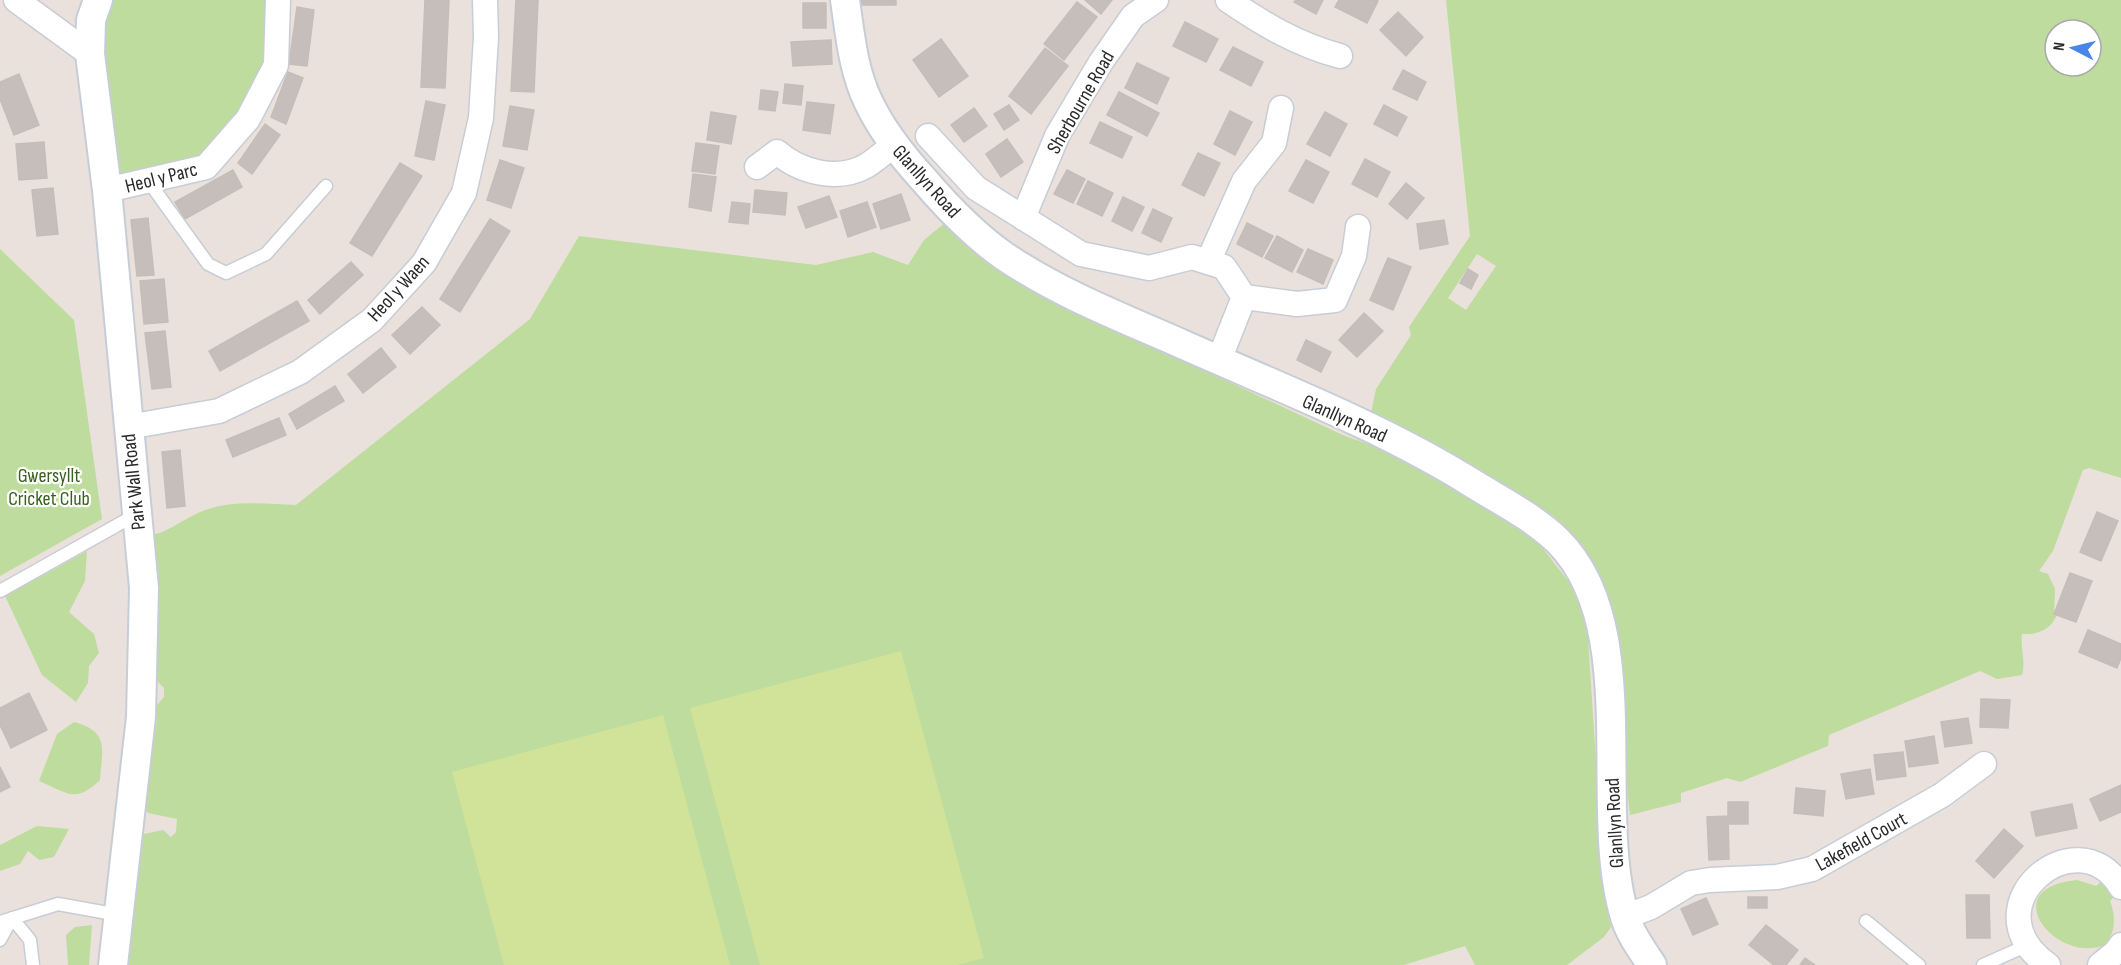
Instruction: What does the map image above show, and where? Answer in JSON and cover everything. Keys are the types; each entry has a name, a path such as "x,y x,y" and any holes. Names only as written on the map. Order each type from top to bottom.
{"street":[{"path":"16,0 90,54"},
{"name":"Park Wall Road","path":"98,0 91,20 90,54 107,190 144,588 141,717 113,965"},
{"name":"Heol y Parc","path":"107,190 149,182 206,166 248,119 276,65 278,0"},
{"name":"Heol y Waen","path":"128,427 219,411 300,372 372,320 424,263 464,193 482,118 486,37 485,0"},
{"name":"Glanllyn Road","path":"845,0 856,70 867,100 893,146 951,211 1003,255 1065,292 1427,455 1531,520 1558,542 1580,569 1593,598 1603,634 1609,695 1617,879 1625,917 1632,935 1652,965"},
{"name":"Sherbourne Road","path":"1023,218 1057,136 1101,62 1133,16 1156,0"},
{"path":"1228,0 1263,25 1318,50 1340,56"},
{"path":"1208,262 1244,181 1274,143 1281,108"},
{"path":"928,136 976,188 1081,255 1149,268 1192,257 1224,267 1244,297 1297,303 1335,300 1354,256 1358,227"},
{"path":"757,167 777,145 806,171 826,173 850,171 865,166 893,146"},
{"path":"1219,360 1244,297"},
{"name":"Lakefield Court","path":"1625,917 1651,907 1691,883 1776,877 1812,869 1942,795 1984,764"},
{"path":"2048,965 2035,956 2019,923 2020,905 2026,888 2038,873 2063,862 2090,863 2107,871 2121,885"},
{"path":"2100,965 2121,945"}],"lane":[{"path":"149,182 208,264 226,273 266,254 326,186"},
{"path":"0,591 137,514"},
{"path":"6,920 58,904 119,915"},
{"path":"0,940 6,920"},
{"path":"6,920 30,940 33,965"},
{"path":"1866,921 1919,965"},
{"path":"1983,965 2028,945"}],"green space":[{"path":"98,0 278,0 276,65 206,167 107,190"},
{"path":"1446,0 2121,0 2121,478 2089,468 2083,470 2053,551 2039,571 2048,574 2055,589 2054,614 2057,615 2043,630 2033,634 2022,634 2022,675 1997,679 1980,671 1829,735 1828,746 1740,782 1727,778 1681,793 1681,802 1630,815 1625,770 1584,571 1371,413 1376,389 1411,335 1409,327 1470,236","holes":["1477,254 1496,266 1466,310 1448,298"]},
{"path":"946,222 1057,302 1345,436 1420,462 1534,537 1579,595 1587,624 1605,896 1611,927 1604,937 1567,965 1475,965 1465,946 1404,965 126,965 139,835 163,830 171,837 176,832 177,819 148,813 142,805 146,707 156,706 164,697 164,688 148,676 146,536 160,533 198,513 221,506 246,503 296,505 530,319 579,236 816,265 873,252 908,265 924,240"},
{"name":"Gwersyllt Cricket Club","path":"0,249 74,320 102,519 0,576"},
{"path":"87,551 85,581 69,612 94,634 99,653 89,666 88,683 76,702 42,675 5,596"},
{"path":"901,651 984,958 957,965 760,965 690,708"},
{"path":"663,715 730,965 504,965 452,772"},
{"path":"74,722 86,726 99,736 102,750 100,780 84,792 71,794 39,781 57,734"},
{"path":"37,826 69,829 54,857 39,860 28,851 20,864 0,871 0,845"},
{"path":"2077,880 2096,886 2103,880 2117,894 2110,901 2114,924 2105,945 2087,948 2069,944 2053,935 2041,923 2036,909 2039,896 2052,886"},
{"path":"92,925 89,965 68,965 66,935 75,927"}],"building":[{"path":"425,0 449,0 445,88 421,87"},
{"path":"516,0 538,0 534,92 511,91"},
{"path":"854,0 896,0 896,5 854,5"},
{"path":"1085,0 1112,0 1101,14"},
{"path":"1296,0 1323,0 1316,14 1294,2"},
{"path":"1339,0 1378,1 1367,23 1335,7"},
{"path":"1077,2 1097,17 1064,60 1044,44"},
{"path":"803,3 826,3 826,28 803,28"},
{"path":"297,7 314,10 307,66 289,64"},
{"path":"1398,12 1423,37 1406,56 1380,30"},
{"path":"1185,22 1218,39 1206,62 1173,46"},
{"path":"941,39 968,76 939,97 913,60"},
{"path":"831,40 832,64 793,66 791,42"},
{"path":"1233,47 1263,62 1251,86 1220,70"},
{"path":"1045,48 1068,66 1031,114 1009,96"},
{"path":"1137,63 1169,78 1157,104 1125,88"},
{"path":"1403,70 1426,82 1417,100 1393,89"},
{"path":"288,72 303,78 286,124 271,117"},
{"path":"19,74 39,125 14,135 0,99 0,82"},
{"path":"785,84 803,86 801,105 783,103"},
{"path":"761,90 778,92 775,111 759,109"},
{"path":"1119,92 1159,113 1147,136 1107,115"},
{"path":"426,101 445,105 434,160 415,156"},
{"path":"807,102 834,105 830,134 803,130"},
{"path":"1009,105 1019,120 1004,130 994,114"},
{"path":"1384,105 1407,117 1397,136 1374,124"},
{"path":"510,106 534,110 527,150 503,146"},
{"path":"974,108 987,126 964,142 951,125"},
{"path":"1230,111 1252,122 1235,155 1214,144"},
{"path":"711,112 736,116 731,144 707,140"},
{"path":"1325,112 1347,124 1330,156 1307,144"},
{"path":"1100,122 1132,137 1122,158 1090,143"},
{"path":"265,124 280,135 252,174 238,163"},
{"path":"1007,139 1023,162 1001,177 986,154"},
{"path":"44,142 47,178 19,180 16,144"},
{"path":"696,143 719,146 715,174 692,171"},
{"path":"1198,153 1220,163 1204,196 1182,185"},
{"path":"1365,159 1390,172 1377,197 1352,184"},
{"path":"500,160 524,168 511,208 487,200"},
{"path":"1306,160 1329,172 1313,203 1289,191"},
{"path":"400,163 422,176 372,256 350,243"},
{"path":"233,170 242,187 185,219 175,202"},
{"path":"1067,170 1085,179 1073,203 1054,194"},
{"path":"693,174 716,177 711,211 689,207"},
{"path":"1088,181 1113,193 1102,216 1077,204"},
{"path":"1406,183 1424,198 1407,219 1389,204"},
{"path":"53,188 58,234 37,236 32,190"},
{"path":"755,190 787,193 785,215 753,212"},
{"path":"901,194 910,220 881,229 873,204"},
{"path":"829,196 837,217 806,228 798,207"},
{"path":"1123,197 1144,207 1132,231 1112,221"},
{"path":"732,202 750,204 748,224 729,222"},
{"path":"867,202 876,227 848,237 840,211"},
{"path":"1153,209 1172,218 1161,242 1142,233"},
{"path":"148,218 154,275 137,276 131,220"},
{"path":"490,219 510,231 460,312 440,299"},
{"path":"1444,220 1448,244 1420,249 1417,224"},
{"path":"1247,223 1273,236 1262,257 1237,244"},
{"path":"1277,236 1303,250 1292,272 1265,258"},
{"path":"1308,249 1333,260 1323,284 1297,272"},
{"path":"1388,258 1411,267 1393,310 1370,300"},
{"path":"351,262 363,275 320,314 308,300"},
{"path":"1468,269 1478,275 1471,289 1460,283"},
{"path":"164,279 168,322 144,324 140,281"},
{"path":"297,301 309,321 220,371 209,351"},
{"path":"422,307 440,325 410,354 392,335"},
{"path":"1364,313 1383,331 1357,357 1339,340"},
{"path":"165,331 171,387 152,389 145,333"},
{"path":"1306,340 1331,352 1321,372 1297,360"},
{"path":"381,348 396,367 363,393 348,374"},
{"path":"335,386 344,401 297,429 289,414"},
{"path":"279,418 286,435 233,457 226,440"},
{"path":"180,450 185,506 167,508 162,452"},
{"path":"2097,512 2118,521 2101,561 2080,552"},
{"path":"2070,573 2092,581 2076,622 2054,614"},
{"path":"2088,630 2121,644 2121,658 2117,668 2079,652"},
{"path":"29,693 47,730 11,748 0,725 0,708"},
{"path":"1981,699 2010,700 2008,728 1980,727"},
{"path":"1968,718 1972,743 1945,747 1941,722"},
{"path":"1934,736 1938,763 1909,767 1905,741"},
{"path":"1903,752 1906,776 1877,780 1874,755"},
{"path":"0,767 10,787 0,792"},
{"path":"1870,769 1874,794 1846,799 1841,774"},
{"path":"2121,785 2121,812 2100,821 2090,799"},
{"path":"1796,788 1825,791 1823,816 1794,813"},
{"path":"1728,802 1748,802 1748,824 1728,824"},
{"path":"2072,804 2077,828 2036,836 2031,812"},
{"path":"1728,816 1729,859 1709,860 1707,817"},
{"path":"2004,829 2023,846 1994,878 1976,861"},
{"path":"1966,895 1989,895 1990,938 1967,938"},
{"path":"1748,897 1767,897 1767,908 1748,908"},
{"path":"1706,898 1718,924 1693,935 1681,909"},
{"path":"1766,925 1798,950 1786,965 1774,965 1749,945"},
{"path":"1805,958 1815,965 1800,965"}]}
